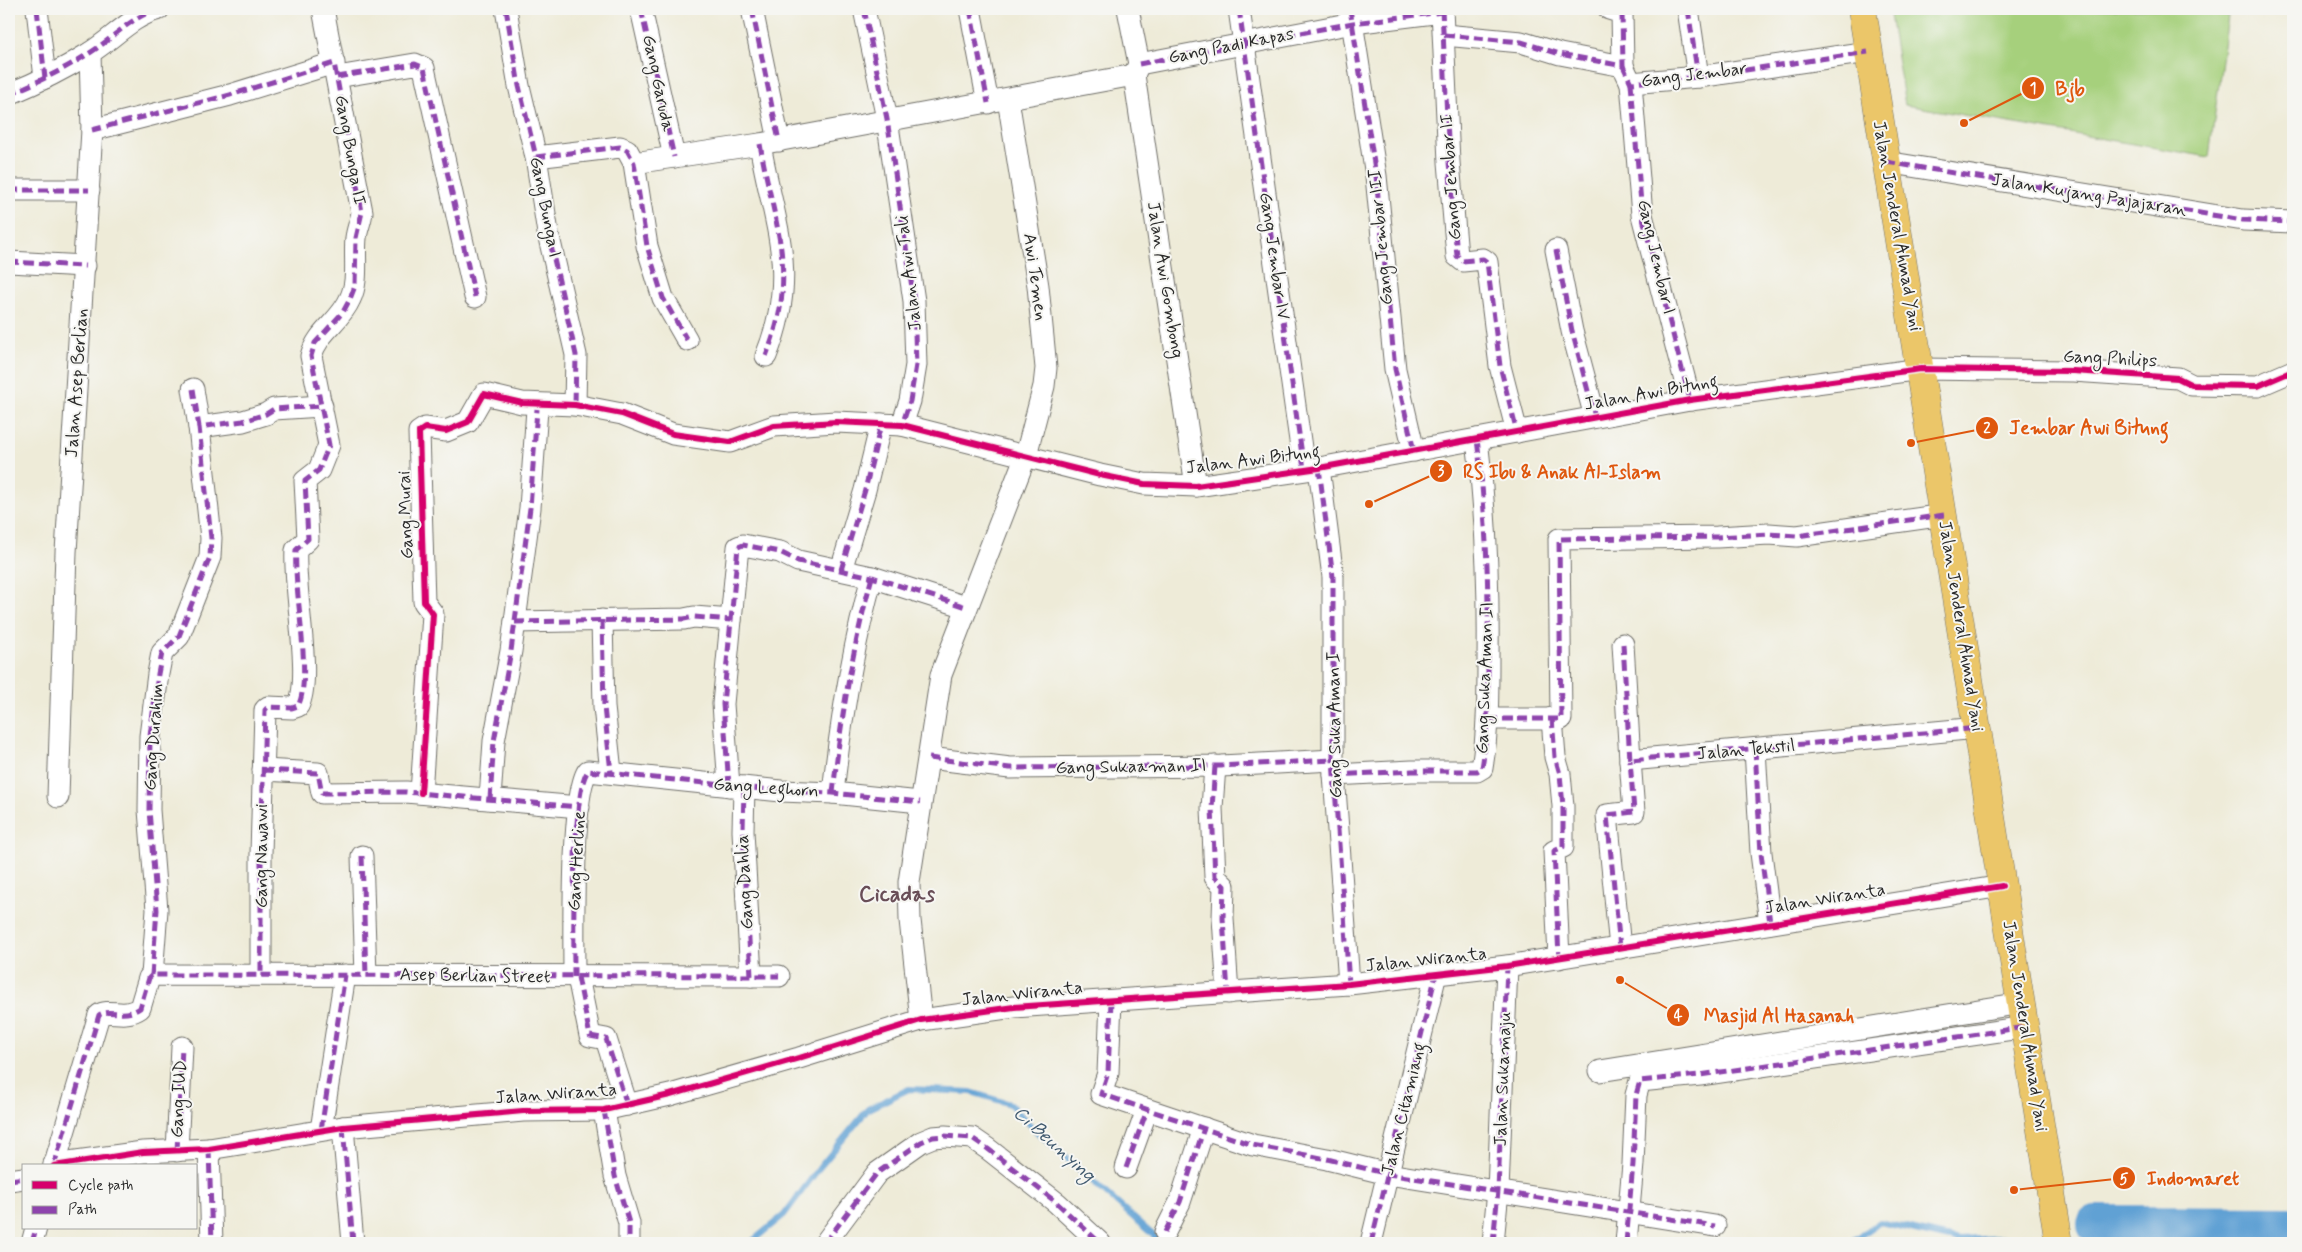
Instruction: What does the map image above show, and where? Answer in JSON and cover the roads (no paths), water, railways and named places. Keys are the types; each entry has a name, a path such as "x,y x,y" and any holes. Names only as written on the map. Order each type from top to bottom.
{"main road":[{"name":"Jalan Jenderal Ahmad Yani","path":"1862,9 2060,1243"}],"street":[{"path":"37,9 45,78"},
{"name":"Gang Bunga II","path":"305,481 319,470 329,445 311,356 314,343 343,312 355,286 356,238 362,212 323,9"},
{"name":"Gang Bunga I","path":"506,9 519,86 536,157 548,233 586,407"},
{"name":"Gang Garuda","path":"641,9 674,156"},
{"path":"752,9 770,142 785,277 777,329 766,356"},
{"name":"Jalan Awi Tali","path":"841,570 864,490 892,424 912,389 917,340 908,254 886,119 864,9"},
{"name":"Awi Temen","path":"921,1020 910,920 909,882 940,675 1026,455 1044,386 1046,368 1038,286 998,101 970,9"},
{"name":"Jalan Awi Gombong","path":"1128,9 1196,486"},
{"name":"Gang Jembar IV","path":"1239,9 1311,469"},
{"name":"Gang Jembar I","path":"1609,9 1620,12 1622,16 1642,214 1690,400"},
{"path":"1688,9 1698,77"},
{"path":"9,94 45,78 90,53 149,10"},
{"name":"Gang Padi Kapas","path":"634,163 770,142 886,119 998,101 1352,16 1442,10"},
{"name":"Gang Jembar II","path":"1442,10 1449,162 1457,256 1463,261 1483,259 1487,262 1500,366 1517,432"},
{"name":"Gang Jembar III","path":"1352,16 1376,176 1395,369 1414,451"},
{"name":"Gang Jembar","path":"1444,34 1521,42 1627,74 1698,77 1868,52"},
{"name":"Jalan Asep Berlian","path":"58,797 66,552 92,130 90,53"},
{"path":"92,130 230,94 336,70 415,64 424,68 475,297"},
{"path":"536,157 620,147 627,150 634,163 647,246 663,298 687,340"},
{"name":"Jalan Kujang Pajajaran","path":"1886,162 2243,220 2293,222"},
{"path":"9,190 89,190"},
{"path":"1556,250 1572,331 1595,417"},
{"path":"9,262 85,266"},
{"name":"Jalan Awi Bitung","path":"586,407 622,414 673,434 730,442 774,426 836,422 892,424 1144,484 1196,486 1311,469 1690,400 1921,370"},
{"name":"Gang Philips","path":"1921,370 2073,371 2178,378 2192,385 2224,386 2258,386 2293,371"},
{"name":"Gang Durahim","path":"54,1164 99,1016 104,1013 128,1015 140,1008 149,978 162,976 148,810 150,736 162,653 179,636 210,557 211,538 193,389"},
{"name":"Gang Murai","path":"422,793 433,614 424,602 419,432 425,428 446,431 468,422 484,394 522,403 586,407"},
{"path":"199,427 243,421 274,409 322,406"},
{"path":"490,799 494,740 515,622 530,508 537,409"},
{"name":"Gang Suka Aman II","path":"1334,768 1477,771 1482,768 1488,719 1489,625 1485,523 1476,439"},
{"name":"Gang Suka Aman I","path":"1311,469 1333,577 1334,768 1349,984"},
{"name":"Gang Nawawi","path":"261,974 263,738 265,710 268,707 292,708 298,706 302,699 304,682 295,561 298,546 308,539 305,481"},
{"path":"1488,719 1561,719 1559,539 1717,537 1769,534 1797,536 1944,515"},
{"name":"Gang Dahlia","path":"751,976 743,831 737,786 726,761 726,725 723,710 736,550 740,545 780,552 798,561 841,570"},
{"path":"841,570 872,577 966,607"},
{"path":"833,793 840,728 855,639 872,577"},
{"path":"515,622 684,620 694,617 731,620"},
{"path":"602,620 604,707 611,772"},
{"path":"1620,948 1607,815 1634,812 1623,644"},
{"path":"1552,718 1555,756 1560,774 1563,806 1563,846 1554,851 1559,958"},
{"name":"Jalan Tekstil","path":"1630,760 1978,728"},
{"path":"1755,750 1761,853 1770,923"},
{"name":"Gang Sukaaman II","path":"929,758 1010,768 1215,766 1334,768"},
{"path":"1215,766 1212,808 1215,877 1224,886 1222,918 1228,993"},
{"path":"263,770 318,773 322,793 422,793 579,807"},
{"name":"Gang Herline","path":"611,772 592,770 587,772 579,807 574,893 576,977 590,1036 606,1038 627,1105"},
{"name":"Gang Leghorn","path":"611,772 781,791 833,793 920,802"},
{"path":"362,856 366,975"},
{"name":"Jalan Wiranta","path":"61,1164 143,1152 209,1149 343,1127 523,1111 604,1110 799,1058 921,1020 1014,1007 1349,984 1507,966 2002,886"},
{"name":"Jalan Sukamaju","path":"1493,1243 1498,1191 1507,966"},
{"name":"Asep Berlian Street","path":"162,976 261,974 576,977 779,976"},
{"name":"Jalan Citamiang","path":"1372,1243 1436,974"},
{"path":"322,1130 344,975"},
{"path":"1111,1001 1108,1073 1102,1094 1253,1145 1327,1159 1388,1174 1715,1226"},
{"path":"1600,1071 2024,1015"},
{"path":"1626,1243 1636,1095 1638,1083 1641,1080 1700,1075 2024,1015"},
{"name":"Gang IUD","path":"177,1150 182,1046"},
{"path":"604,1110 615,1176 629,1223 629,1243"},
{"path":"1126,1168 1146,1110"},
{"path":"343,1127 353,1243"},
{"path":"1165,1232 1182,1197 1204,1128"},
{"path":"825,1243 877,1173 921,1142 933,1137 945,1136 972,1138 988,1149 1057,1203 1100,1243"},
{"path":"209,1149 212,1243"},
{"path":"9,1180 22,1178"},
{"path":"32,1243 35,1230"}],"waterway":[{"name":"Ci Beunying","path":"750,1243 784,1215 820,1167 868,1109 909,1089 971,1092 1010,1104 1037,1132 1162,1243"},
{"name":"Ci Beunying","path":"1850,1243 1880,1222 1959,1240 2031,1237"},
{"name":"Ci Beunying","path":"2096,1224 2287,1225 2293,1228"}],"place":[{"name":"Bjb","path":"1964,123"},
{"name":"Jembar Awi Bitung","path":"1911,443"},
{"name":"RS Ibu & Anak Al-Islam","path":"1369,504"},
{"name":"Masjid Al Hasanah","path":"1620,980"},
{"name":"Indomaret","path":"2014,1190"}],"district":[{"name":"Cicadas","path":"897,895"}]}
